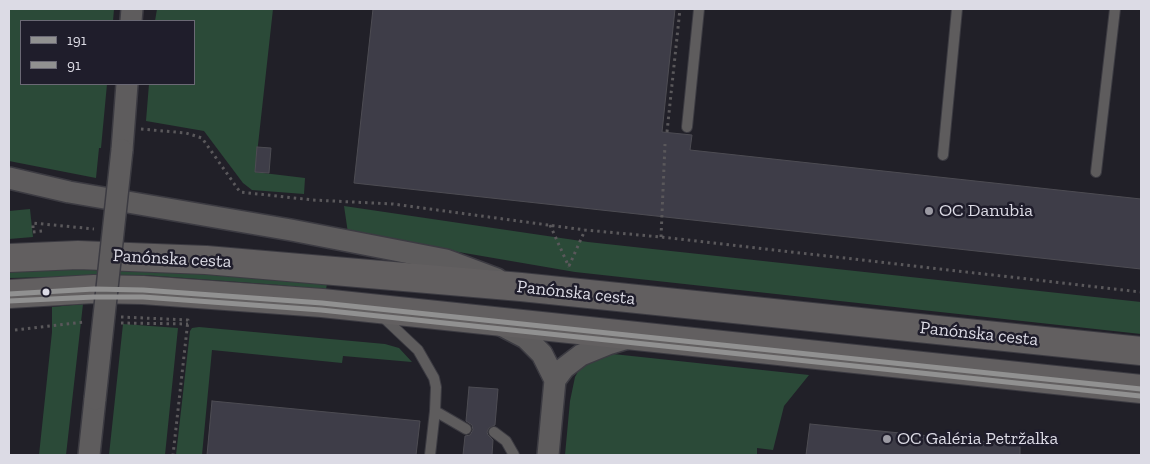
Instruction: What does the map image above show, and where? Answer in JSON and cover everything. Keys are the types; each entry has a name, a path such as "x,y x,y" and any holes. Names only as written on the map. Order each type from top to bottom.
{"main road":[{"name":"Panónska cesta","path":"9,258 78,255 206,260 521,287 1141,351"},
{"name":"Panónska cesta","path":"9,294 94,289 143,290 294,300 1141,389"}],"street":[{"path":"89,455 122,150 127,85"},
{"path":"9,178 69,192 291,230 446,260 521,287"},
{"path":"495,320 526,338 549,364 555,380 548,455"},
{"path":"555,380 564,368 581,355 635,336"}],"lane":[{"path":"687,127 699,9"},
{"path":"943,155 957,9"},
{"path":"1096,172 1115,9"},
{"path":"374,308 418,350 434,378 436,387 435,411 430,455"},
{"path":"435,411 466,429"},
{"path":"494,432 506,441 514,455"}],"path":[{"path":"666,132 680,9"},
{"path":"138,128 186,133 202,138 240,192 313,200 393,204 586,230 1141,292"},
{"path":"661,237 665,144"},
{"path":"42,231 33,232 33,223 97,230"},
{"path":"550,225 569,267 586,230"},
{"path":"118,317 188,320 173,455"}],"green space":[{"path":"9,9 114,9 113,20 20,20 20,85 107,85 96,178 9,161"},
{"path":"157,9 273,9 255,172 305,178 304,194 252,190 243,183 204,131 146,121 149,85 195,85 195,20 155,20"},
{"path":"344,206 588,242 1141,302 1141,334 575,272 348,233"},
{"path":"30,209 33,237 9,239 9,211"},
{"path":"60,267 137,268 327,283 326,290 144,275 9,278 9,271"},
{"path":"83,304 66,455 39,455 52,332 52,307"},
{"path":"123,324 178,328 165,455 109,455"},
{"path":"199,327 385,344 399,348 412,362 343,356 342,363 212,350 202,455 176,455 190,331 192,328"},
{"path":"600,354 809,375 784,406 773,450 757,448 757,455 565,455 570,401 575,377 580,368"}],"building":[{"path":"373,9 675,9 662,132 692,135 690,150 1141,199 1141,269 354,183"},
{"path":"257,147 271,148 269,173 255,172"},
{"path":"469,387 498,389 495,425 489,428 487,432 493,440 492,455 463,455 465,436 470,435 473,430 472,425 466,421"},
{"path":"212,401 420,421 416,455 207,455"},
{"name":"OC Galéria Petržalka","path":"810,424 1020,445 1020,455 806,455"}],"transit line":[{"name":"191","path":"9,294 94,289 143,290 322,303 1141,389"},
{"name":"91","path":"9,301 143,297 321,310 1140,396"}],"place":[{"name":"OC Danubia","path":"929,211"},
{"name":"OC Galéria Petržalka","path":"887,439"}]}
